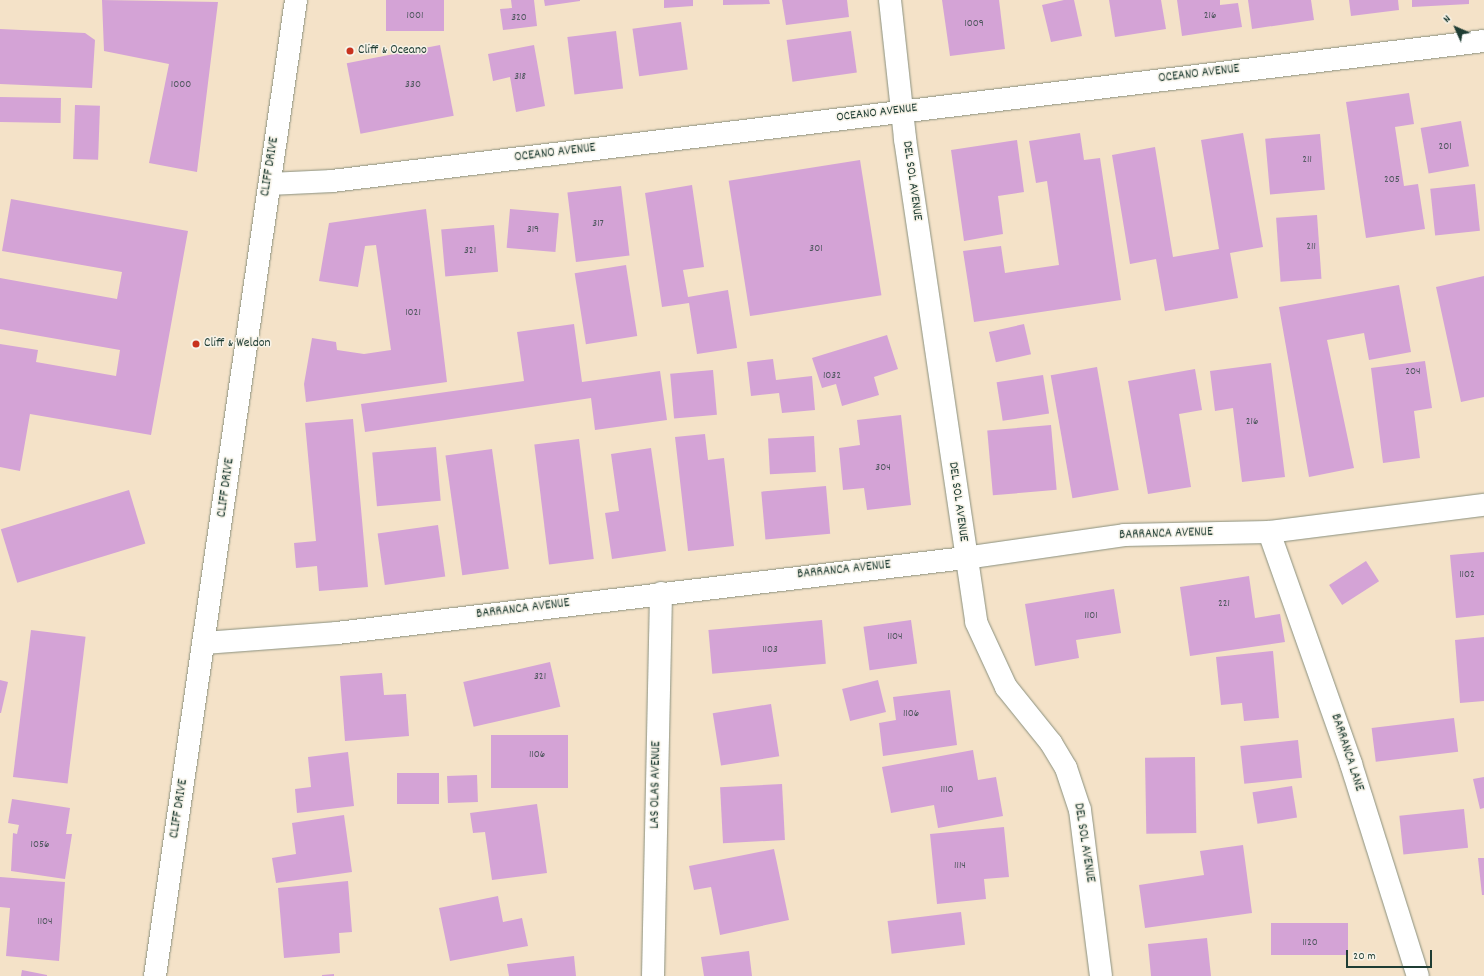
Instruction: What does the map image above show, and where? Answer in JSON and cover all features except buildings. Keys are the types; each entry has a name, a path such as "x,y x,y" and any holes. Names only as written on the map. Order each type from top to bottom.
{"street":[{"name":"CLIFF DRIVE","path":"155,976 205,643 296,0"},
{"name":"DEL SOL AVENUE","path":"890,0 902,111 965,558 976,622 986,649 1006,687 1051,743 1066,768 1080,810 1101,976"},
{"name":"OCEANO AVENUE","path":"270,184 340,180 1484,41"},
{"name":"BARRANCA AVENUE","path":"205,643 338,632 965,558 1124,536 1268,532 1484,505"},
{"name":"BARRANCA LANE","path":"1268,532 1350,764 1418,976"},
{"name":"LAS OLAS AVENUE","path":"653,976 661,593"}],"place":[{"name":"Cliff & Oceano","path":"350,51"},
{"name":"Cliff & Weldon","path":"196,344"}]}
